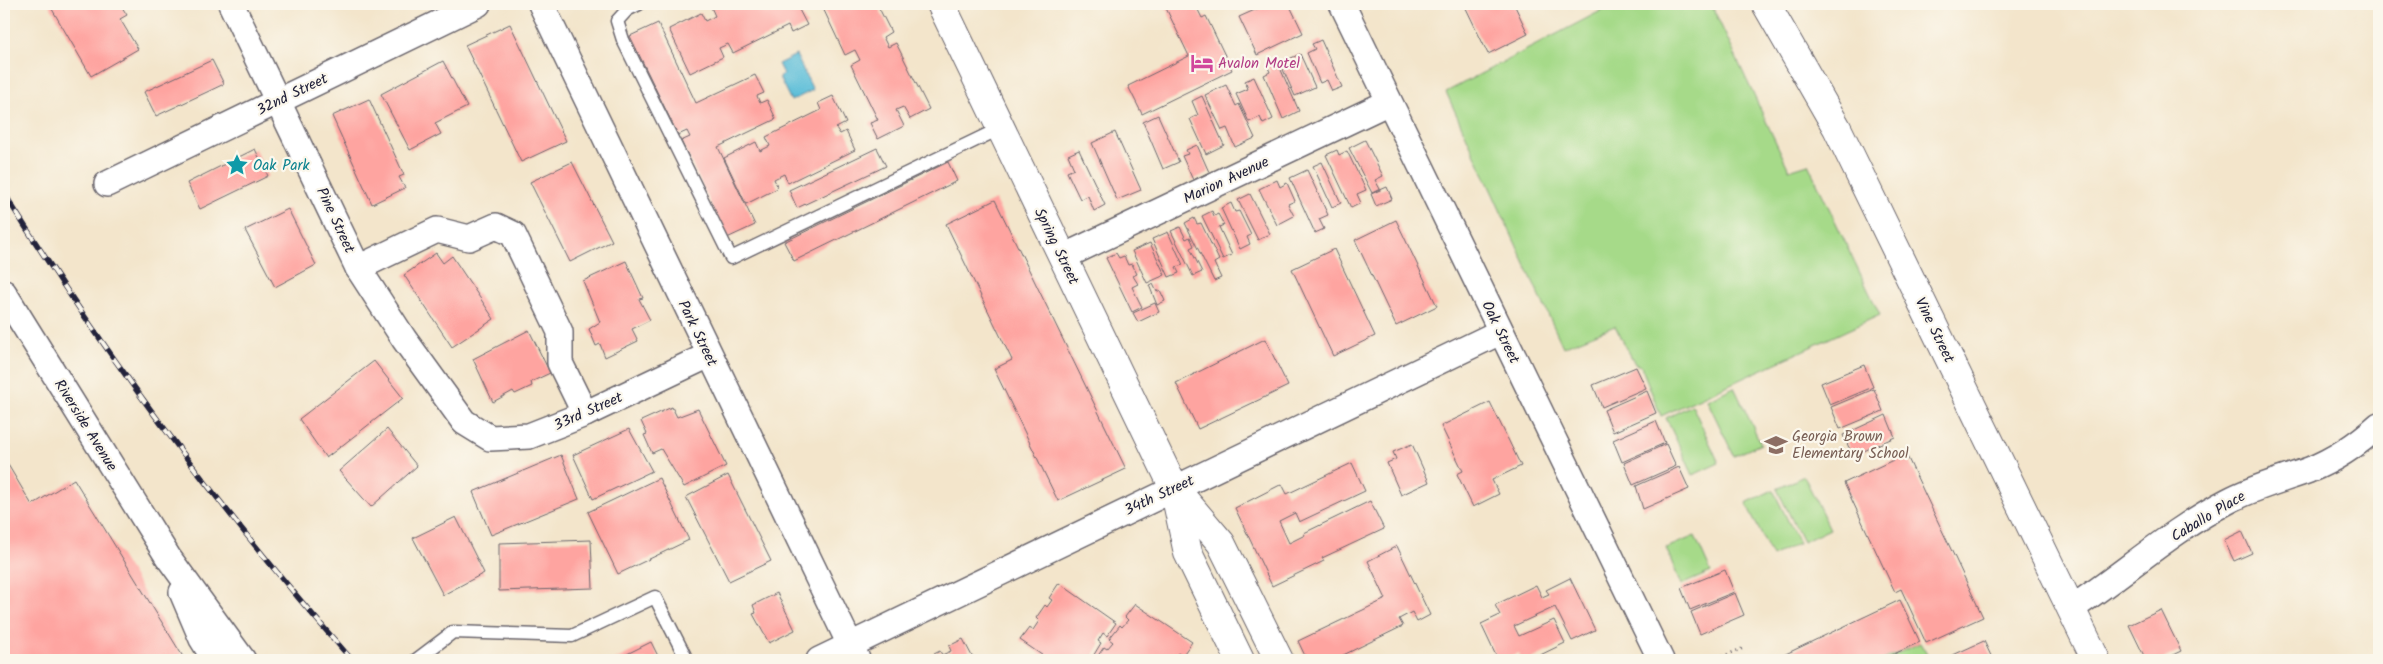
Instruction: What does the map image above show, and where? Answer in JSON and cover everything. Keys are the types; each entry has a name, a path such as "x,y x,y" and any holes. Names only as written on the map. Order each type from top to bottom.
{"main road":[{"name":"Spring Street","path":"941,4 1174,488 1188,553 1240,660"},
{"name":"Vine Street","path":"1766,4 1837,128 2096,660"},
{"name":"Spring Street","path":"1174,488 1221,543 1279,660"}],"street":[{"name":"Pine Street","path":"231,4 279,100 358,268 404,339 464,422"},
{"name":"32nd Street","path":"107,184 478,4"},
{"name":"Park Street","path":"541,4 854,653"},
{"name":"Oak Street","path":"1342,4 1661,660"},
{"name":"Marion Avenue","path":"1063,257 1389,102"},
{"path":"358,268 437,230 469,238 496,226 512,234 560,332 560,363 585,414"},
{"name":"Riverside Avenue","path":"4,294 168,557 243,660"},
{"name":"34th Street","path":"819,660 854,653 1174,488 1500,332"},
{"name":"33rd Street","path":"464,422 490,438 529,436 585,414 709,355"},
{"name":"Caballo Place","path":"2072,608 2108,585 2183,529 2228,501 2272,482 2310,469 2343,452 2379,425"},
{"name":"Riverside Avenue","path":"168,557 202,639 215,660"}],"lane":[{"path":"639,4 627,10 617,21 623,40 731,258 1001,128"},
{"path":"416,660 453,632 572,636 655,597 687,660"}],"path":[{"path":"1713,660 1744,648"}],"green space":[{"path":"1614,4 1711,4 1789,170 1808,164 1880,315 1661,416 1641,366 1635,364 1615,326 1563,347 1446,92"},
{"path":"1734,387 1761,444 1734,456 1707,400"},
{"path":"1692,405 1719,463 1693,475 1666,418"},
{"path":"1804,476 1830,529 1803,542 1777,489"},
{"path":"1773,490 1799,543 1772,556 1746,503"},
{"path":"1695,536 1711,572 1681,585 1666,548"},
{"path":"1920,643 1928,656 1919,660 1883,660"}],"water":[{"path":"796,55 813,90 791,101 779,77 783,74 778,64"}],"building":[{"path":"49,4 120,4 127,15 120,19 138,49 91,76"},
{"path":"719,4 782,4 783,6 796,4 807,25 791,33 788,26 733,53 728,44 719,48 723,57 690,73 669,29 701,13 705,21 715,16 711,7"},
{"path":"821,4 877,4 891,32 883,37 888,47 896,43 929,109 910,119 903,107 896,110 904,126 878,139 870,123 878,120 851,65 860,60 855,50 845,55"},
{"name":"Avalon Motel","path":"1164,4 1195,4 1202,18 1206,16 1232,70 1142,114 1128,86 1189,56"},
{"path":"1268,4 1289,4 1303,33 1257,55 1239,17"},
{"path":"1464,4 1514,4 1528,34 1488,54"},
{"path":"658,23 696,103 755,75 764,93 757,96 760,103 767,100 776,119 718,147 755,225 727,238 681,141 690,137 687,131 678,135 630,36"},
{"path":"510,24 566,141 521,162 465,45"},
{"path":"1321,40 1342,87 1332,91 1327,80 1320,83 1307,53 1315,49 1312,44"},
{"path":"1300,54 1315,87 1295,96 1280,63"},
{"path":"212,60 224,84 156,116 144,92"},
{"path":"443,61 467,107 435,123 441,134 410,150 381,94"},
{"path":"1277,61 1299,111 1283,119 1264,75 1270,72 1267,65"},
{"path":"1254,77 1273,119 1263,124 1260,117 1249,122 1236,94 1248,89 1245,81"},
{"path":"1226,85 1236,106 1239,104 1255,138 1235,147 1227,128 1222,130 1205,95"},
{"path":"833,96 846,123 836,128 840,134 846,131 855,150 788,183 784,174 774,179 778,188 746,204 724,158 756,142 760,151 770,146 766,137 821,110 818,103"},
{"path":"1202,96 1224,145 1206,154 1190,119 1198,115 1192,101"},
{"path":"369,99 404,175 399,177 405,188 372,204 332,116"},
{"path":"1158,115 1179,162 1163,169 1143,122"},
{"path":"1115,132 1141,190 1117,200 1092,143"},
{"path":"1365,140 1383,176 1375,180 1380,189 1372,193 1349,148"},
{"path":"1197,145 1209,172 1193,180 1182,156 1188,154 1186,150"},
{"path":"877,148 886,166 797,208 789,190"},
{"path":"255,149 268,176 200,209 187,183"},
{"path":"1079,150 1105,205 1094,211 1088,196 1080,199 1067,172 1074,169 1068,155"},
{"path":"1337,150 1339,155 1347,151 1366,190 1357,194 1361,203 1351,208 1326,155"},
{"path":"572,162 612,241 570,262 530,182"},
{"path":"948,162 957,181 794,261 784,242"},
{"path":"1322,162 1341,203 1332,207 1313,166"},
{"path":"1307,170 1328,215 1319,219 1324,229 1315,233 1290,178"},
{"path":"1277,180 1280,187 1287,183 1295,201 1288,204 1294,216 1277,225 1259,189"},
{"path":"1387,187 1392,199 1376,206 1371,194"},
{"path":"1250,194 1270,234 1258,240 1238,200"},
{"path":"995,200 1126,469 1058,501 994,369 1012,360 946,224"},
{"path":"1231,203 1235,212 1239,211 1251,235 1247,237 1250,244 1240,249 1221,208"},
{"path":"288,209 316,265 275,287 245,230"},
{"path":"1212,211 1214,216 1218,214 1224,225 1219,227 1232,255 1223,259 1202,216"},
{"path":"1194,218 1197,224 1201,223 1219,260 1214,263 1221,278 1214,281 1185,223"},
{"path":"1396,220 1437,306 1396,326 1355,240"},
{"path":"1180,227 1186,239 1190,237 1194,246 1190,248 1202,272 1193,276 1171,231"},
{"path":"1168,232 1183,265 1176,267 1179,273 1169,277 1152,239"},
{"path":"1150,243 1165,275 1147,283 1132,251"},
{"path":"1334,249 1375,336 1333,356 1292,269"},
{"path":"436,253 443,263 452,256 494,319 452,347 404,275"},
{"path":"1116,253 1119,258 1124,256 1128,265 1132,264 1137,274 1133,276 1138,284 1132,287 1142,307 1132,312 1106,258"},
{"path":"626,261 643,298 639,299 650,320 632,329 638,341 605,357 600,344 596,346 589,329 600,322 583,281"},
{"path":"1153,284 1157,292 1160,290 1165,301 1157,305 1149,285"},
{"path":"1155,303 1159,312 1138,322 1133,313"},
{"path":"529,330 550,373 531,382 532,386 515,394 513,391 493,402 473,359"},
{"path":"1265,339 1288,386 1198,429 1176,383"},
{"path":"374,361 403,398 326,458 299,419"},
{"path":"1864,365 1873,387 1830,405 1821,383"},
{"path":"1636,367 1646,388 1602,407 1593,385"},
{"path":"1874,389 1883,411 1840,429 1831,407"},
{"path":"1647,391 1656,413 1613,432 1604,410"},
{"path":"1490,402 1521,466 1492,480 1499,494 1473,507 1457,474 1463,471 1441,426"},
{"path":"672,407 677,417 698,409 726,466 684,487 661,449 652,453 644,435 647,434 641,421"},
{"path":"1886,415 1895,437 1853,456 1843,435"},
{"path":"1656,421 1665,443 1622,462 1613,440"},
{"path":"387,429 417,466 371,507 339,471"},
{"path":"629,429 652,471 593,499 573,455"},
{"path":"1412,444 1429,482 1401,495 1387,463 1396,459 1393,452"},
{"path":"1666,444 1676,466 1633,485 1624,463"},
{"path":"1906,454 1983,617 1926,643 1901,589 1895,592 1844,483"},
{"path":"561,455 579,499 491,535 473,492"},
{"path":"4,458 32,505 74,479 185,660 4,660"},
{"path":"1352,463 1365,491 1299,522 1295,513 1279,521 1289,543 1305,535 1304,533 1370,501 1384,529 1322,558 1324,561 1272,586 1235,508 1282,484 1287,494"},
{"path":"1679,467 1689,489 1643,509 1636,486"},
{"path":"728,475 771,561 729,581 686,497"},
{"path":"659,478 689,540 618,574 588,512"},
{"path":"456,517 484,573 443,595 413,538"},
{"path":"2242,531 2252,553 2234,561 2224,540"},
{"path":"591,540 593,588 499,591 499,543"},
{"path":"1397,546 1430,615 1417,622 1412,612 1399,619 1403,626 1333,660 1307,660 1298,641 1386,599 1368,561"},
{"path":"1725,570 1734,592 1690,610 1681,588"},
{"path":"1570,578 1595,630 1572,641 1555,607 1514,626 1519,636 1554,620 1565,643 1530,660 1522,660 1519,653 1504,660 1498,660 1481,624 1500,615 1495,605 1536,585 1542,597 1549,594 1546,590"},
{"path":"1059,583 1116,623 1107,636 1103,633 1098,641 1101,643 1092,658 1088,655 1085,660 1049,660 1020,640 1029,628 1033,630 1039,621 1036,618 1045,605 1047,607 1052,600 1049,598"},
{"path":"777,593 795,630 769,643 753,614 756,613 753,605"},
{"path":"1735,593 1744,615 1700,634 1691,612"},
{"path":"1900,600 1920,642 1881,660 1773,660"},
{"path":"1135,604 1192,642 1182,656 1178,653 1173,660 1095,660 1104,647 1107,649 1113,642 1109,639 1120,625 1122,627 1128,620 1125,617"},
{"path":"2161,610 2181,651 2162,660 2146,660 2129,625"},
{"path":"963,639 974,660 927,660 926,658 940,651 942,655 951,651 949,646"},
{"path":"1984,641 1993,660 1942,660"},
{"path":"651,642 660,660 615,660"}],"railway":[{"path":"4,193 84,315 168,434 258,549 352,660"}],"place":[{"name":"Avalon Motel","path":"1202,63"},
{"name":"Oak Park","path":"237,165"},
{"name":"Georgia Brown Elementary School","path":"1776,445"}]}
